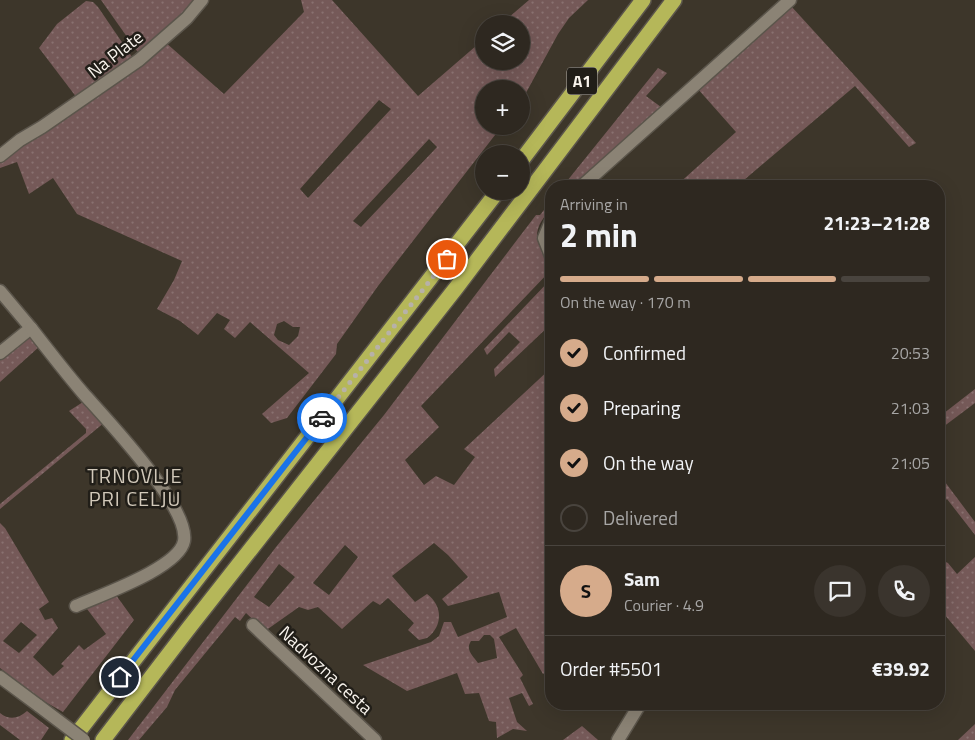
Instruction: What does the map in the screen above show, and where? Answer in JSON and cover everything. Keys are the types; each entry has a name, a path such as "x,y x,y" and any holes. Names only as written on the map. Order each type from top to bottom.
{"highway":[{"name":"A1","path":"530,149 643,0"},
{"name":"A1","path":"103,740 456,288 674,0"},
{"path":"72,740 491,200"}],"street":[{"name":"Na Plate","path":"0,156 20,140 139,60 187,18 202,0"},
{"path":"589,180 790,0"},
{"path":"0,291 83,392 132,446 165,494 183,525 184,541 177,554 164,565 76,606"},
{"path":"0,353 31,328"},
{"name":"Nadvozna cesta","path":"253,625 375,740"},
{"path":"0,677 84,740"},
{"path":"618,740 636,710"}],"shaded area":[{"path":"101,0 198,0 141,53 137,51"},
{"path":"301,0 332,0 418,96 475,47 475,70 530,70 530,15 512,15 529,0 588,0 569,18 558,34 530,85 530,80 475,80 475,135 495,135 487,145 475,145 475,161 378,286 337,344 336,354 287,418 271,423 262,414 309,373 250,322 235,338 224,329 230,320 217,313 198,335 180,321 157,309 174,280 182,261 77,214 53,178 29,194 17,162 0,168 0,160 165,42 224,94 304,12","holes":["379,100 391,109 308,198 300,189","429,139 437,147 361,227 353,221","284,321 293,327 300,327 298,336 289,345 278,340 274,335 277,324"]},
{"path":"86,1 93,2 98,7 132,57 77,98 39,48 57,24"},
{"path":"791,6 916,143 909,147 855,86 744,180 683,180 736,132 697,88"},
{"path":"658,68 667,73 646,96 661,107 646,124 579,180 568,180"},
{"path":"545,209 545,215 539,225 537,235 539,245 545,256 545,276 421,406 439,427 405,460 424,485 436,476 454,485 475,457 464,449 545,374 545,673 543,674 516,628 499,637 523,675 520,678 533,704 529,706 522,693 509,698 517,722 527,731 513,729 497,738 496,722 489,721 479,693 465,694 457,673 407,691 363,665 431,642 439,636 444,622 451,622 458,637 507,617 499,592 448,606 442,599 468,577 434,543 392,576 415,602 427,594 436,604 439,616 438,622 436,628 427,638 419,640 408,630 414,623 388,598 380,605 373,601 342,629 318,607 308,610 299,607 265,631 246,613 240,621 235,617 175,690 167,707 139,740 128,740 276,547 384,415 536,215 540,215","holes":["345,545 358,557 329,595 313,583","279,564 295,577 269,607 254,597","484,635 490,635 494,639 497,658 478,663 470,653 469,644 471,641 479,641"]},
{"path":"545,285 545,330 495,377 494,369 520,342 509,332 487,355 484,349"},
{"path":"32,337 40,346 0,382 0,358 18,342"},
{"path":"975,389 975,403 945,426 945,412"},
{"path":"83,402 105,422 0,509 0,504 86,433 86,429 69,411"},
{"path":"945,482 975,522 975,535 947,499 945,501"},
{"path":"0,523 5,528 49,602 39,609 45,620 52,618 58,628 33,657 53,676 64,666 61,664 79,645 84,650 106,634 84,605 113,591 134,620 63,712 40,699 0,668","holes":["21,622 37,635 19,653 3,641"]},
{"path":"975,557 975,651 945,615 945,562 957,574"},
{"path":"27,711 49,728 41,740 20,740 0,725 0,713 14,718"},
{"path":"975,724 975,740 958,740"},
{"path":"582,726 598,740 563,740"}],"way so far":[{"path":"322,418 447,259"}],"district":[{"name":"TRNOVLJE PRI CELJU","path":"135,486"}],"route":[{"path":"120,677 322,418"}]}
